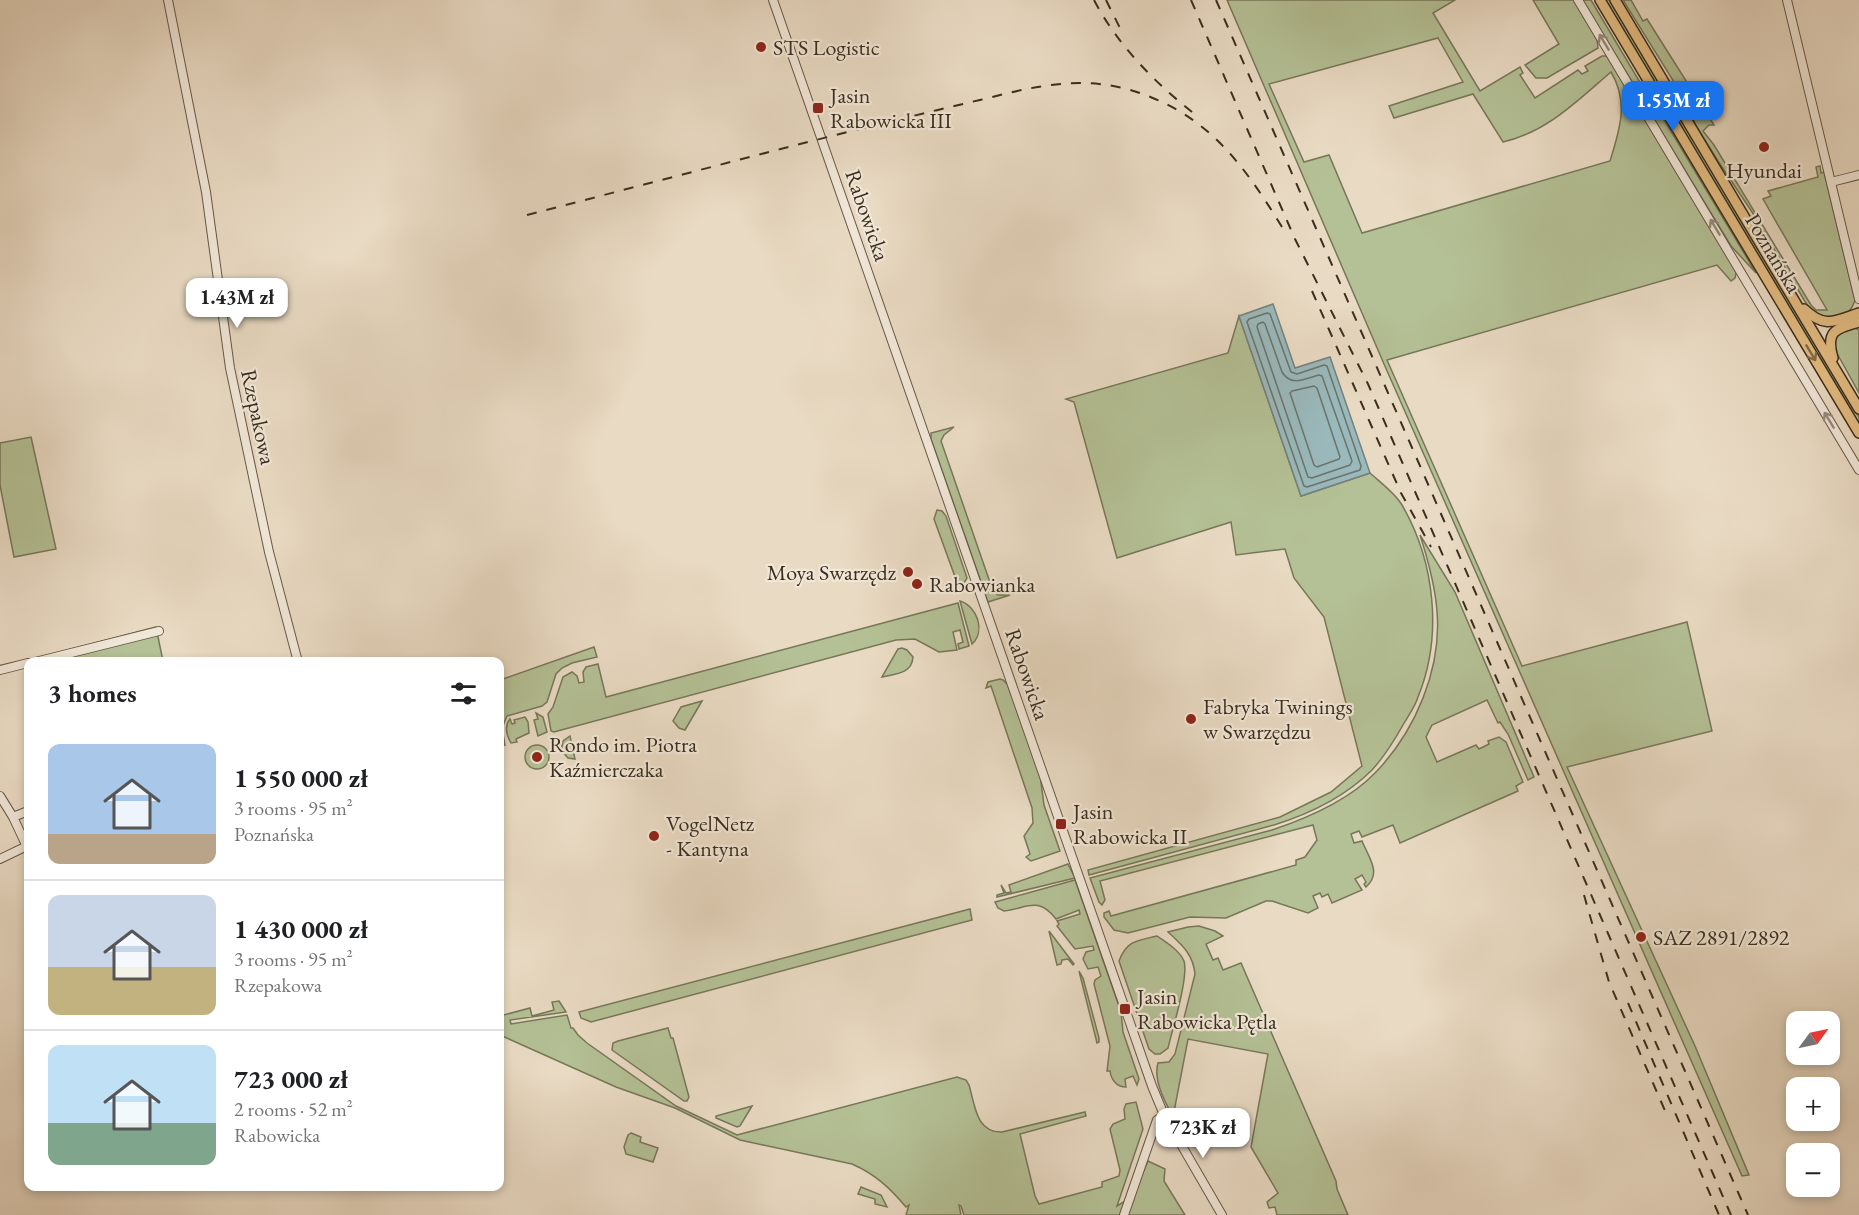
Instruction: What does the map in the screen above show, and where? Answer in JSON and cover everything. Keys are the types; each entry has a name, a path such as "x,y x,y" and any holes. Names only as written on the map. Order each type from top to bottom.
{"main road":[{"name":"Poznańska","path":"1600,0 1859,434"},
{"name":"Poznańska","path":"1615,0 1859,409"},
{"path":"1796,302 1813,318 1826,322 1859,313"},
{"path":"1837,372 1830,349 1830,338 1839,327 1859,322"}],"street":[{"name":"Rzepakowa","path":"168,0 206,192 230,368 269,552 297,657"},
{"name":"Rabowicka","path":"773,0 1164,1115 1222,1215"},
{"path":"1578,0 1859,470"},
{"path":"1787,0 1859,299"},
{"path":"1831,182 1859,175"},
{"path":"56,657 159,632"},
{"path":"0,670 24,664"},
{"path":"0,796 14,817 24,839"},
{"path":"14,817 24,813"},
{"path":"0,859 24,850"},
{"path":"1124,1215 1156,1120 1164,1115"}],"green space":[{"path":"1227,0 1455,0 1433,13 1480,91 1520,67 1523,73 1520,75 1535,98 1578,70 1582,74 1588,71 1585,66 1602,56 1607,56 1737,269 1735,278 1731,281 1717,265 1387,360 1522,666 1687,622 1712,731 1567,767 1695,1046 1749,1175 1742,1176 1384,364","holes":["1438,38 1463,82 1389,106 1394,118 1473,94 1503,142 1534,131 1548,123 1611,72 1620,94 1621,116 1610,161 1362,233 1329,155 1304,162 1269,84"]},
{"path":"1533,0 1574,0 1597,39 1598,48 1547,78 1536,78 1525,65 1559,44"},
{"path":"1581,0 1591,0 1641,84 1646,104"},
{"path":"1605,0 1611,0 1859,417 1859,426"},
{"path":"1623,0 1631,0 1643,21 1647,19 1714,125 1709,125 1703,131 1714,145 1811,305 1816,310 1827,310 1763,199 1771,196 1768,191 1818,177 1816,167 1820,166 1821,173 1824,172 1855,300 1847,314 1834,319 1826,318 1819,316 1807,305 1752,212 1695,124 1684,98"},
{"path":"1651,98 1756,273 1731,246 1652,116"},
{"path":"1239,316 1301,496 1370,473 1402,505 1422,550 1432,600 1431,649 1426,674 1415,704 1385,754 1361,780 1338,796 1300,816 1274,825 1089,875 1088,870 1280,817 1331,792 1362,766 1324,617 1294,578 1285,549 1236,555 1231,522 1117,558 1074,402 1066,399 1228,353"},
{"path":"1854,327 1859,330 1859,393 1834,348 1837,334"},
{"path":"954,427 944,435 941,441 993,591 998,595 1010,595 988,602 931,439 931,433"},
{"path":"31,437 56,549 14,557 0,485 0,443"},
{"path":"937,510 942,511 946,516 967,578 964,583 958,585 934,519"},
{"path":"1420,535 1455,592 1534,777 1528,780 1508,734 1500,722 1498,723 1487,700 1432,725 1426,737 1437,762 1476,745 1479,749 1489,744 1488,741 1499,737 1506,742 1523,782 1516,786 1518,791 1400,843 1393,825 1362,837 1359,831 1351,834 1354,843 1362,841 1373,865 1373,876 1366,887 1362,875 1355,879 1362,890 1332,903 1328,894 1322,897 1320,893 1313,896 1318,908 1308,913 1266,901 1226,918 1190,917 1128,933 1114,930 1104,917 1104,913 1109,911 1111,916 1296,865 1296,860 1305,857 1317,840 1313,825 1100,881 1105,900 1102,905 1090,878 1272,830 1299,820 1327,808 1353,792 1389,757 1414,719 1430,677 1435,655 1436,601"},
{"path":"960,601 971,608 978,620 978,632 972,644"},
{"path":"958,603 969,646 959,649 958,644 963,642 960,630 953,632 957,650 939,652 915,639 896,640 551,731 548,714 553,707 563,677 572,672 577,676 579,683 584,682 583,672 586,667 598,664 606,697"},
{"path":"156,627 162,657 41,657"},
{"path":"594,647 597,657 562,668 556,674 547,702 542,706 507,716 504,723 504,679"},
{"path":"902,648 913,657 910,667 902,672 882,677 898,649"},
{"path":"1000,679 1008,685 1040,775 1044,805 1060,851 1031,861 1026,857 1030,854 1024,836 1033,823 1032,808 991,686 986,688 988,682"},
{"path":"702,701 685,730 679,728 673,721 681,707"},
{"path":"536,713 543,717 547,732 538,736 534,720 538,719"},
{"path":"525,717 529,733 516,739 517,742 511,743 507,731 508,722 510,719 512,724 515,723 514,720"},
{"path":"570,736 575,759 568,758 561,750 563,741"},
{"path":"537,745 545,749 549,757 545,765 537,769 529,765 525,757 529,749"},
{"path":"1068,864 1075,878 997,897 1004,893 1001,885 1006,893 1011,892 1009,885"},
{"path":"1075,880 1121,1012 1123,1032 1139,1079 1137,1085 1133,1076 1125,1079 1126,1087 1119,1086 1113,1080 1110,1071 1107,1071 1110,1046 1094,984 1095,980 1101,976 1098,967 1088,969 1083,959 1086,952 1094,950 1093,946 1075,949 1057,926 1059,924 1057,921 1080,914 1079,910 1056,919 1050,912 1038,906 1032,905 1004,911 998,908 995,902"},
{"path":"970,909 972,920 591,1022 581,1018 579,1012"},
{"path":"1199,926 1223,936 1206,944 1213,960 1218,958 1223,970 1241,963 1336,1181 1348,1215 1277,1215 1275,1207 1269,1208 1267,1202 1278,1193 1251,1147 1268,1054 1188,1039 1173,1117 1163,1098 1158,1084 1158,1063 1169,1062 1175,1054 1195,974 1189,955 1168,932"},
{"path":"1049,931 1073,965 1068,959 1062,960 1061,964 1057,965"},
{"path":"1157,936 1179,953 1185,968 1182,991 1168,1048 1160,1054 1155,1054 1149,1049 1119,961 1129,945"},
{"path":"1079,971 1083,978 1099,1038 1097,1043"},
{"path":"559,1001 566,1012 510,1020 511,1024 567,1015 571,1028 587,1043 676,1106 737,1135 957,1077 966,1080 978,1116 987,1128 993,1131 1002,1132 1085,1112 1086,1116 1020,1134 1039,1204 1102,1187 1102,1182 1119,1176 1120,1170 1110,1129 1113,1124 1125,1119 1126,1104 1136,1102 1143,1129 1117,1206 1132,1197 1148,1161 1165,1169 1164,1181 1185,1215 964,1215 959,1205 961,1215 906,1215 909,1205 906,1207 882,1182 852,1164 740,1140 675,1108 616,1087 504,1037 504,1015 530,1008 532,1016 554,1010 552,1002"},
{"path":"668,1028 673,1038 689,1097 687,1101 612,1050 613,1043 618,1041"},
{"path":"752,1106 740,1126 737,1127 716,1118 716,1116"},
{"path":"631,1133 641,1137 640,1142 658,1148 653,1162 626,1154 624,1147"},
{"path":"861,1187 881,1195 887,1207 875,1204 875,1199 858,1194"}],"water":[{"path":"1273,304 1295,368 1330,357 1370,473 1301,496 1239,316"}],"railway":[{"path":"1094,0 1114,32 1137,61 1163,88 1192,112"},
{"path":"1106,0 1123,34"},
{"path":"1191,0 1295,239 1368,384 1731,1215"},
{"path":"1216,0 1748,1215"},
{"path":"527,215 842,133 1016,91 1068,83 1086,83 1123,88 1151,97 1176,109 1198,124 1235,159 1282,227"},
{"path":"1312,291 1401,493 1431,547"},
{"path":"1584,895 1609,982 1666,1113"},
{"path":"1628,1003 1719,1215"}],"place":[{"name":"STS Logistic","path":"761,47"},
{"name":"Jasin Rabowicka III","path":"818,108"},
{"name":"Hyundai","path":"1764,147"},
{"name":"Moya Swarzędz","path":"908,572"},
{"name":"Rabowianka","path":"917,584"},
{"name":"Fabryka Twinings w Swarzędzu","path":"1191,719"},
{"name":"Rondo im. Piotra Kaźmierczaka","path":"537,757"},
{"name":"Jasin Rabowicka II","path":"1061,824"},
{"name":"VogelNetz - Kantyna","path":"654,836"},
{"name":"SAZ 2891/2892","path":"1641,937"},
{"name":"Jasin Rabowicka Pętla","path":"1125,1009"}]}
